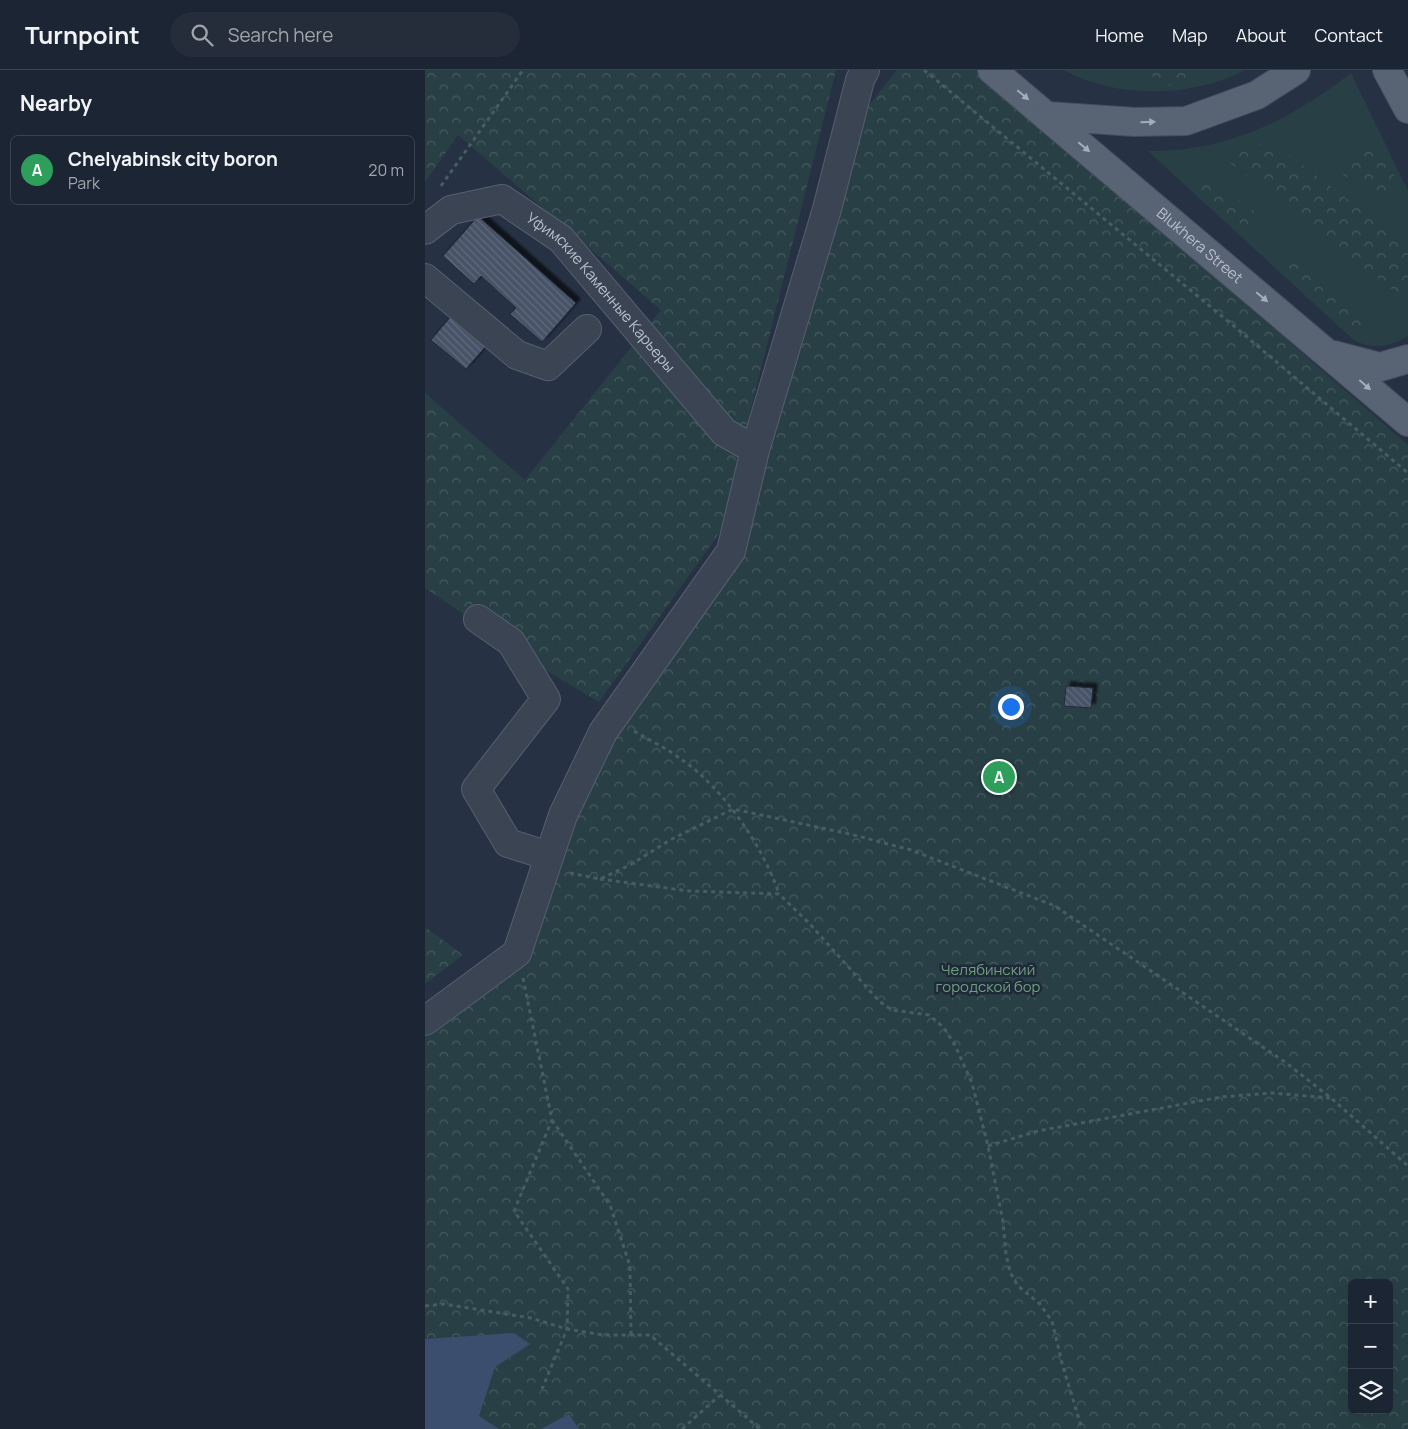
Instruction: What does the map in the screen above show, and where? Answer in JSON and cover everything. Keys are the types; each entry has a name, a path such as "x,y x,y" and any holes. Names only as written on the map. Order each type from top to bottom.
{"main road":[{"path":"1047,116 1135,122 1186,121 1257,95 1296,70"},
{"path":"1387,70 1408,109"},
{"name":"Blukhera Street","path":"995,71 1408,422"},
{"path":"1328,353 1380,367 1408,359"}],"street":[{"path":"425,1021 517,953 563,815 603,732 731,551 755,450 827,209 860,80 865,70"},
{"name":"Уфимские Каменные Карьеры","path":"425,230 451,210 502,199 561,240 724,432 755,450"},
{"path":"425,278 517,355 548,366 587,329"},
{"path":"478,619 511,642 545,699 477,789 508,843 547,862"}],"path":[{"path":"436,193 523,70"},
{"path":"924,70 1408,473"},
{"path":"613,719 681,759 714,788 733,809 772,874 779,894 808,922 879,1002 892,1010 929,1015 943,1027 954,1043 972,1083 988,1146 1003,1222 1010,1272 1018,1286 1040,1304 1052,1321 1063,1367 1083,1429"},
{"path":"600,879 630,866 670,840 733,809 849,834 911,850 1055,906 1277,1057 1331,1098 1408,1166"},
{"path":"547,862 600,879 689,890 779,894"},
{"path":"517,953 552,1120 610,1205 630,1266 631,1335"},
{"path":"988,1146 1038,1131 1221,1097 1273,1093 1331,1098"},
{"path":"542,1389 567,1329 568,1289 514,1210 552,1120"},
{"path":"425,1306 444,1304 531,1318 567,1329 603,1335 650,1335 719,1396 760,1429"},
{"path":"682,1429 719,1396"}],"green space":[{"path":"425,70 836,70 720,532 599,702 544,669 425,588 425,393 525,480 661,310 458,135 425,182"},
{"name":"Челябинский городской бор","path":"897,70 976,70 1408,445 1408,1429 425,1429 425,1033 525,953 569,817 612,738 736,556 863,113"},
{"path":"1064,70 1245,70 1202,86 1154,91 1106,86"},
{"path":"1151,70 1195,70 1177,88 1153,79"},
{"path":"1351,73 1408,191 1408,336 1397,342 1377,346 1364,344 1349,336 1148,151 1177,150 1204,146 1256,130 1281,119 1305,105"},
{"path":"1270,140 1408,246 1408,293 1396,293 1225,159"},
{"path":"1370,140 1399,183 1381,194 1341,174"},
{"path":"1203,173 1257,213 1252,229 1213,210 1192,189"},
{"path":"1295,258 1370,322 1348,332 1276,266"},
{"path":"425,929 428,929 463,955 425,984"}],"water":[{"path":"514,1333 530,1344 495,1367 479,1416 499,1429 425,1429 425,1339"},
{"path":"569,1414 579,1429 541,1429"}],"building":[{"path":"478,216 576,303 542,342 510,314 516,308 481,276 474,284 443,256"},
{"path":"452,315 487,345 466,369 431,340"},
{"path":"1066,686 1093,688 1091,708 1064,706"}],"place":[{"name":"Chelyabinsk city boron","path":"999,777"}]}
